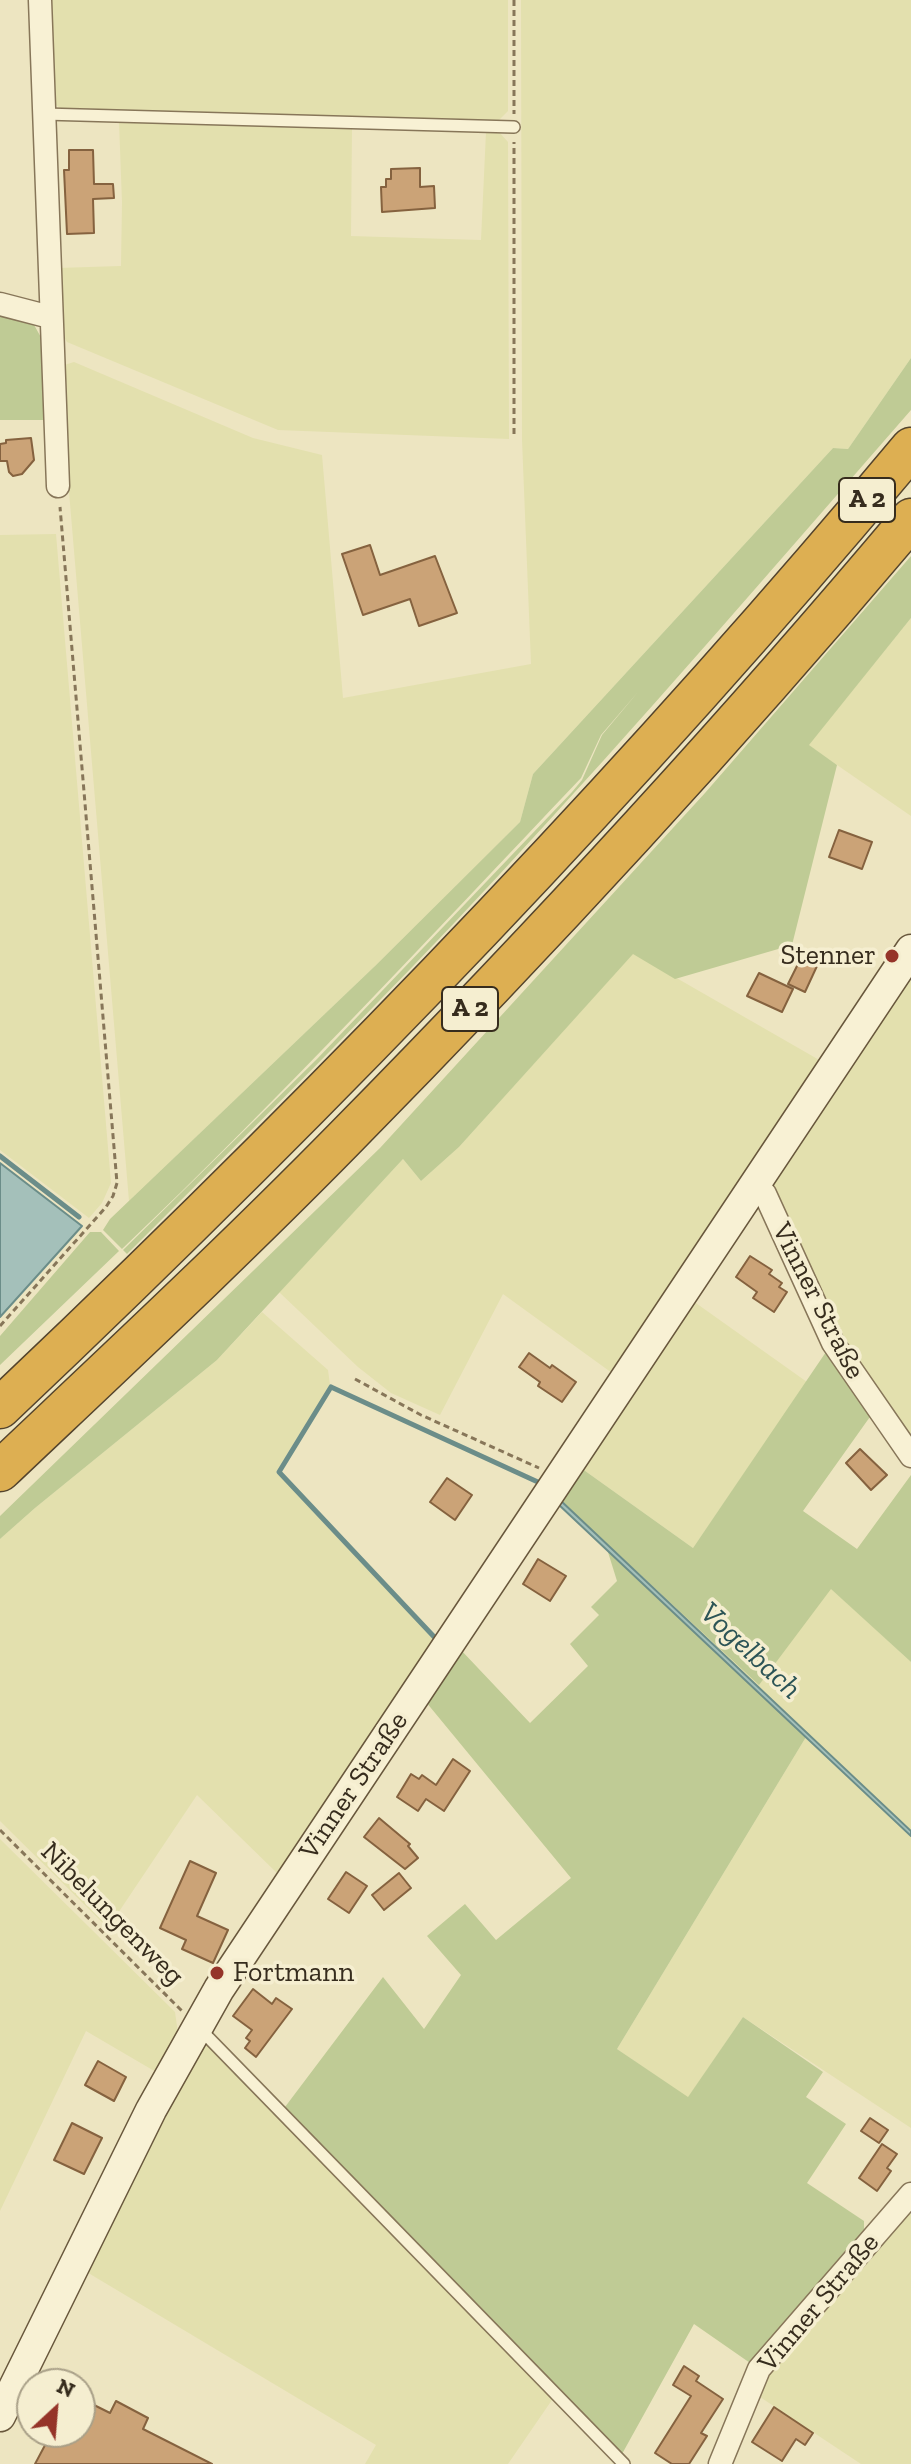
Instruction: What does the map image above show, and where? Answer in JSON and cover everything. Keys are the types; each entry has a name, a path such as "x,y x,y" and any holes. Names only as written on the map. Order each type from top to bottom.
{"highway":[{"name":"A 2","path":"0,1408 252,1166 519,890 712,679 911,448"},
{"name":"A 2","path":"0,1471 218,1264 476,1002 673,791 911,519"}],"street":[{"path":"40,0 58,486"},
{"path":"0,304 50,317"},
{"name":"Vinner Straße","path":"0,2416 151,2110 197,2026 263,1921 911,950"},
{"name":"Vinner Straße","path":"755,1183 765,1194 833,1343 911,1456"},
{"name":"Vinner Straße","path":"720,2464 759,2369 911,2194"}],"lane":[{"path":"44,114 514,127"},
{"path":"197,2026 624,2464"}],"path":[{"path":"514,0 514,434"},
{"path":"0,1326 106,1207 117,1183 58,486"},
{"path":"355,1379 421,1415 560,1478"},
{"name":"Nibelungenweg","path":"0,1830 197,2026"}],"shaded area":[{"path":"48,0 508,0 508,111 498,121 60,108 51,101"},
{"path":"521,0 911,0 911,358 848,449 833,448 533,774 520,822 375,966 129,1201 62,409 61,366 74,362 253,438 322,455 343,698 531,664 522,440"},
{"path":"119,122 352,128 351,236 481,240 486,132 499,132 508,142 509,439 278,430 67,342 60,331 58,268 121,266"},
{"path":"56,534 111,1183 102,1203 89,1218 0,1150 0,535"},
{"path":"911,618 911,816 808,745"},
{"path":"633,953 821,1061 612,1373 503,1294 440,1415 391,1393 358,1367 279,1292 403,1159 421,1181 459,1147"},
{"path":"911,976 911,1441 837,1333 771,1186"},
{"path":"693,1301 807,1382 693,1548 581,1468"},
{"path":"262,1312 328,1370 330,1385 276,1472 434,1640 279,1875 197,1795 108,1928 0,1821 0,1539 217,1360"},
{"path":"831,1588 911,1662 911,1831 661,1595"},
{"path":"806,1737 911,1836 911,2128 743,2017 688,2098 617,2049"},
{"path":"0,1839 175,2012 178,2033 156,2072 86,2031 0,2211"},
{"path":"205,2041 554,2397 508,2464 365,2464 376,2445 85,2271 164,2112"},
{"path":"911,2204 911,2464 861,2464 757,2395 766,2372"}],"green space":[{"path":"0,310 33,323 43,341 46,420 0,420"},
{"path":"911,358 911,410 758,586 454,923 127,1254 123,1250 317,1059 572,792 582,780 602,735 638,692 601,735 581,778 297,1076 122,1249 103,1230 110,1219 375,966 520,822 533,774 833,448 848,449"},
{"path":"911,556 911,618 809,745 837,765 792,945 675,979 633,954 459,1147 421,1181 403,1159 217,1360 0,1539 0,1516 380,1148 705,793"},
{"path":"90,1232 101,1232 119,1251 0,1365 0,1336"},
{"path":"828,1349 872,1414 803,1511 857,1549 911,1475 911,1662 831,1589 759,1685 560,1500 581,1468 693,1548"},
{"path":"607,1549 806,1737 617,2049 688,2097 743,2017 823,2072 806,2097 846,2124 807,2183 864,2221 864,2237 753,2365 694,2324 622,2454 285,2107 383,1977 424,2029 461,1975 427,1936 465,1904 496,1940 571,1878 426,1702 460,1649 530,1723 588,1666 570,1644 599,1615 591,1607 617,1581"}],"water":[{"path":"0,1163 82,1226 0,1317"},
{"path":"560,1500 911,1831 911,1836 558,1504"}],"building":[{"path":"69,150 93,150 94,184 113,184 114,198 93,199 94,233 67,234 64,170 69,170"},
{"path":"420,168 420,187 434,186 435,208 382,212 381,187 386,187 386,179 391,179 391,169"},
{"path":"31,438 34,460 22,474 13,476 7,461 0,461 0,444 6,443 6,440"},
{"path":"370,545 380,575 435,556 457,613 419,626 410,599 363,615 342,554"},
{"path":"839,830 872,842 862,869 829,857"},
{"path":"801,958 817,966 805,992 788,984"},
{"path":"759,973 793,989 782,1012 747,996"},
{"path":"750,1256 772,1270 769,1274 782,1283 779,1287 787,1292 774,1312 753,1298 757,1292 736,1277"},
{"path":"529,1353 576,1382 562,1402 538,1386 540,1382 519,1367"},
{"path":"860,1449 887,1475 871,1490 846,1463"},
{"path":"447,1478 472,1495 455,1520 430,1502"},
{"path":"538,1559 566,1576 550,1601 523,1584"},
{"path":"453,1759 470,1771 444,1811 426,1799 418,1811 397,1797 411,1774 419,1779 422,1775 436,1785"},
{"path":"379,1818 410,1844 408,1846 418,1858 405,1869 364,1837"},
{"path":"190,1861 216,1873 197,1916 228,1930 213,1963 182,1949 186,1940 160,1928"},
{"path":"346,1872 367,1886 349,1913 328,1899"},
{"path":"399,1873 411,1888 384,1910 372,1895"},
{"path":"253,1989 272,2004 276,1998 292,2009 256,2057 245,2048 250,2041 246,2038 252,2030 233,2016"},
{"path":"98,2061 126,2077 114,2101 85,2085"},
{"path":"870,2118 888,2130 879,2143 861,2131"},
{"path":"72,2123 102,2138 84,2174 54,2160"},
{"path":"882,2144 897,2154 887,2168 891,2171 877,2191 859,2178"},
{"path":"684,2366 699,2376 696,2381 723,2399 701,2433 707,2436 689,2464 672,2464 655,2453 691,2396 673,2385"},
{"path":"116,2401 148,2418 143,2429 212,2464 35,2464 44,2448 96,2448 96,2406 110,2413"},
{"path":"774,2407 813,2433 805,2445 796,2439 782,2461 752,2442"}],"waterway":[{"name":"Vogelbach","path":"0,1156 79,1217"},
{"path":"331,1387 279,1472 438,1641"},
{"name":"Vogelbach","path":"331,1387 540,1483"}],"place":[{"name":"Stenner","path":"892,956"},
{"name":"Fortmann","path":"217,1973"}]}
